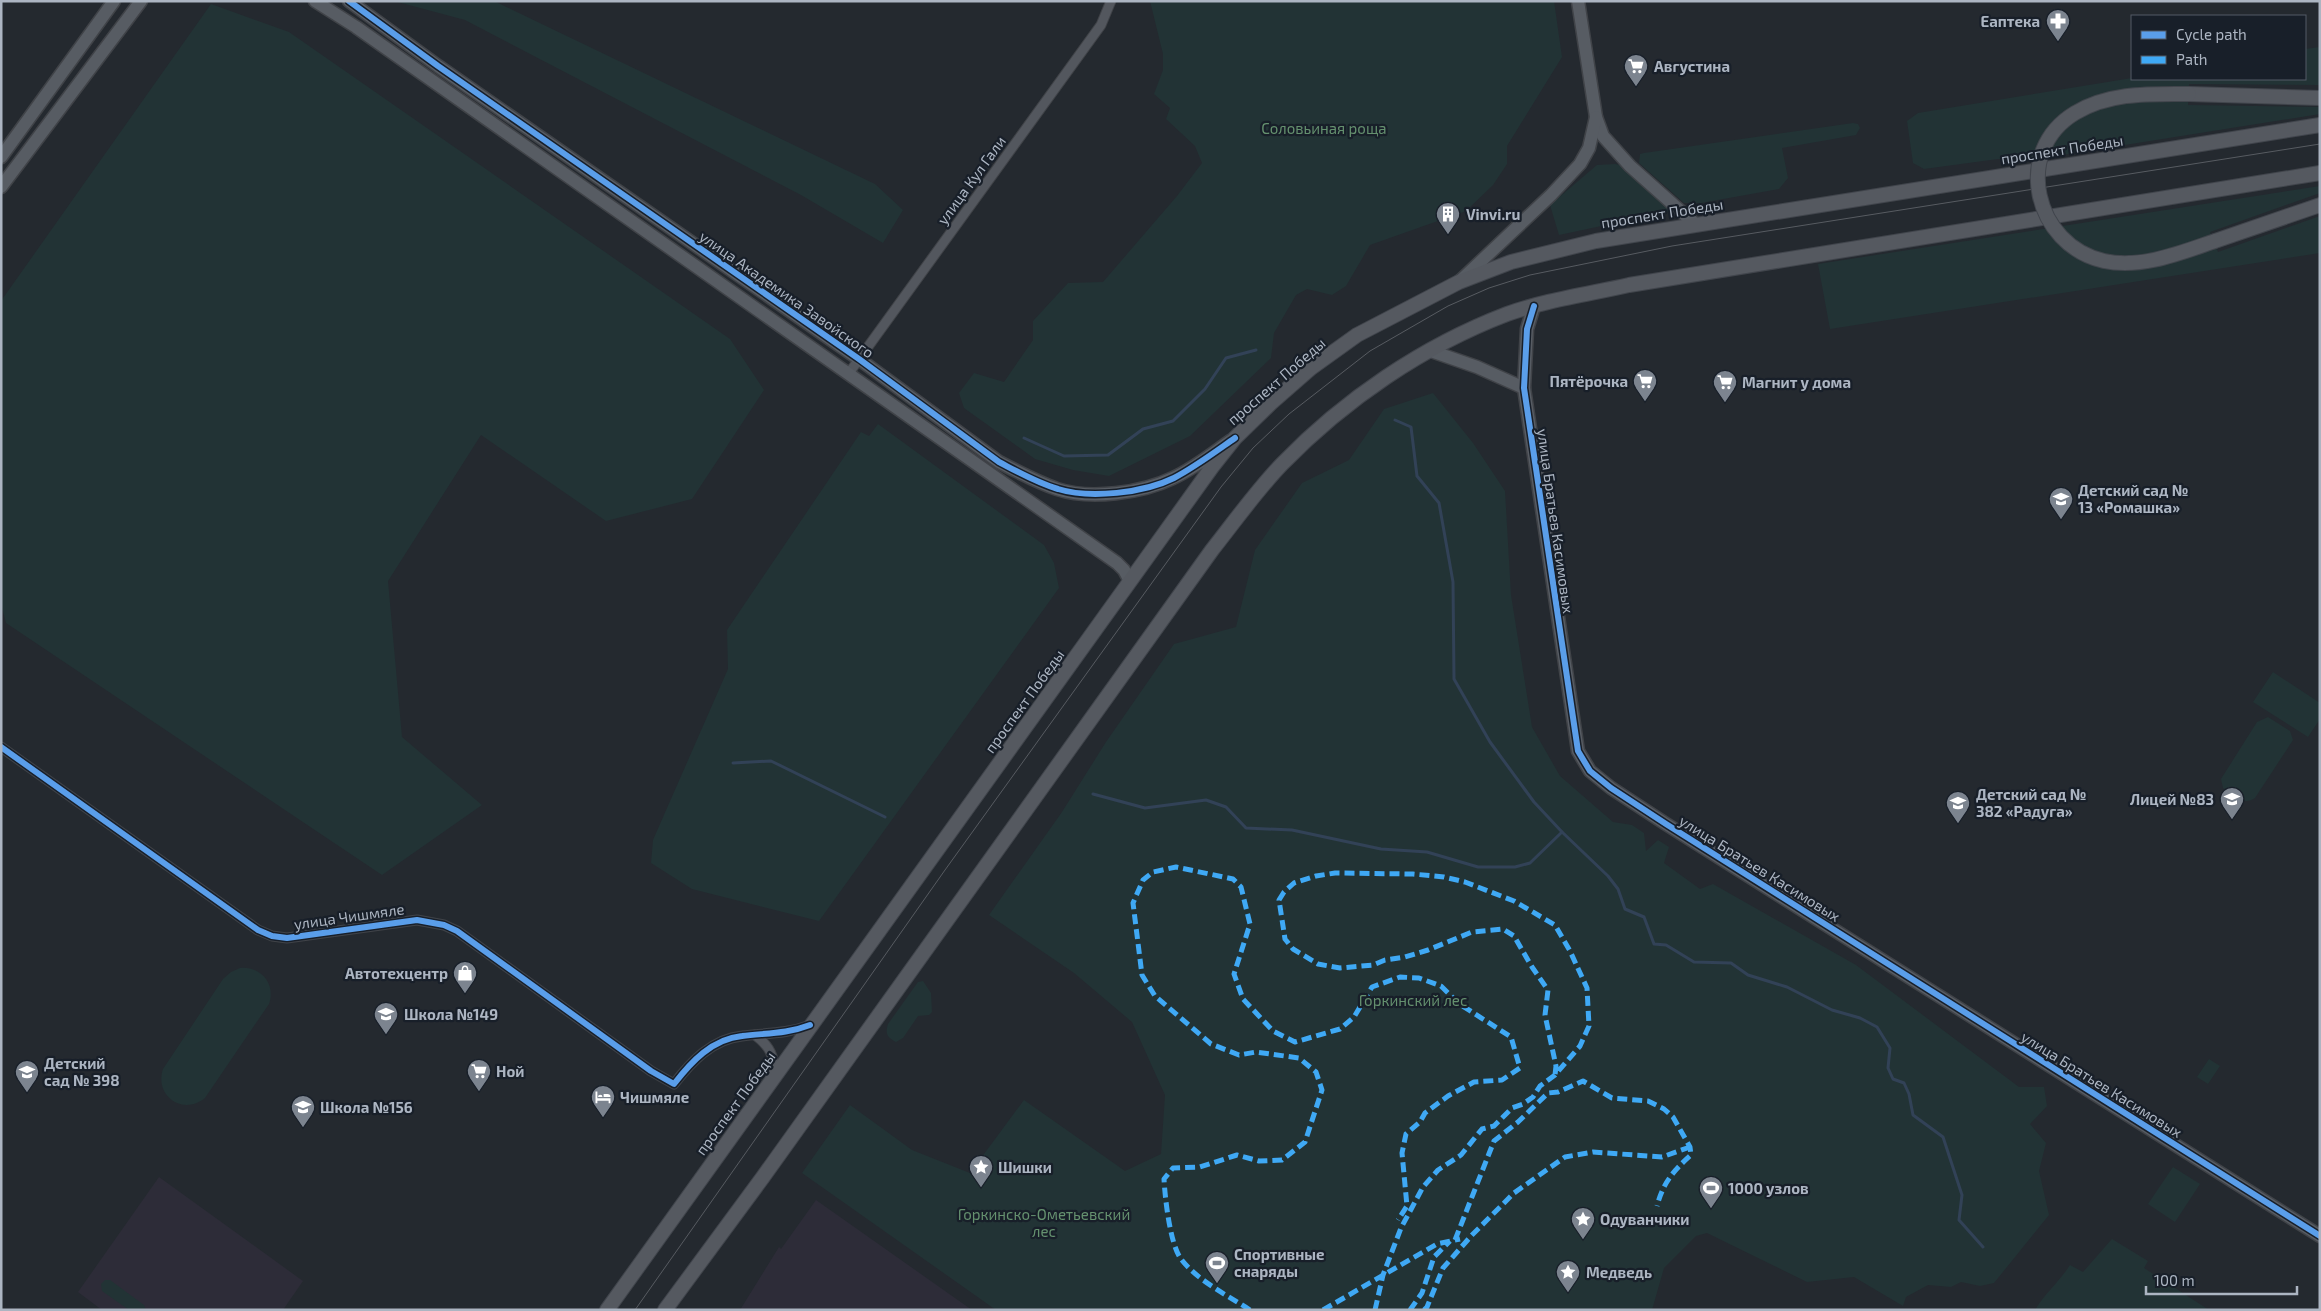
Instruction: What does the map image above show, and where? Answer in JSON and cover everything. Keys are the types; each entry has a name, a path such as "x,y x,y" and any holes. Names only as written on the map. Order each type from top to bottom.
{"main road":[{"path":"2320,98 2145,94 2101,100 2074,113 2054,132 2040,163 2037,187 2041,204 2054,227 2067,242 2086,254 2105,261 2132,263 2160,258 2215,242 2320,205"},
{"name":"проспект Победы","path":"606,1310 1172,521 1235,438 1271,402 1311,368 1357,335 1459,282 1511,262 1596,241 1694,223 2320,124"},
{"path":"666,1310 792,1137 1170,607 1251,500 1281,465 1319,429 1381,380 1431,351 1507,314 1534,306 1648,282 2320,173"}],"street":[{"path":"1,157 114,1"},
{"path":"1,187 141,1"},
{"name":"улица Академика Завойского","path":"315,1 356,27 1116,562 1124,570 1130,581"},
{"name":"улица Академика Завойского","path":"349,1 438,66 859,359 999,462 1023,475 1059,490 1100,494 1138,490 1172,479 1235,438"},
{"name":"улица Кул Гали","path":"849,373 1101,24 1112,1"},
{"path":"1578,1 1596,117 1603,136 1618,154 1694,223"},
{"path":"1459,282 1580,164 1589,148 1596,117"},
{"name":"улица Братьев Касимовых","path":"1534,306 1527,329 1524,388 1578,751 1590,771 1611,788 1666,824 2320,1236"},
{"path":"1431,351 1484,369 1524,388"},
{"name":"улица Чишмяле","path":"1,747 258,930 272,936 287,938 417,920 444,925 457,931 651,1070 674,1084 688,1066 710,1047 728,1039 783,1033 810,1025"},
{"path":"755,1035 769,1047 775,1063 774,1076"}],"shaded area":[{"path":"159,1177 303,1281 283,1310 102,1310 78,1292"},
{"path":"816,1200 972,1310 740,1310 779,1247 781,1249"}],"green space":[{"path":"394,1 494,1 875,184 903,210 883,243 801,195 465,20"},
{"name":"Соловьиная роща","path":"1150,1 1554,1 1562,57 1507,146 1507,164 1493,185 1466,211 1370,245 1346,286 1332,295 1307,289 1296,295 1274,333 1271,358 1190,436 1109,476 1073,470 1035,459 964,408 959,393 974,373 1004,382 1033,340 1033,321 1068,283 1103,282 1177,196 1202,163 1195,146 1166,119 1170,108 1154,94 1163,70 1163,54"},
{"path":"211,4 289,32 730,339 764,390 692,499 606,521 481,435 388,581 402,737 482,805 382,875 6,623 1,604 1,301"},
{"path":"2320,47 2320,85 2189,84 2188,105 2320,107 2320,114 2030,160 1998,159 1924,169 1913,163 1907,121 1918,113 2131,78 2131,80 2306,80 2306,49"},
{"path":"1853,123 1858,124 1860,128 1856,135 1782,148 1788,178 1779,189 1701,203 1684,203 1639,163 1640,154 1644,153"},
{"path":"1597,165 1620,165 1672,211 1559,235 1550,205"},
{"path":"2320,186 2320,193 2210,232 2218,252 2320,216 2320,253 1830,329 1818,264"},
{"name":"Горкинский лес","path":"1433,393 1473,443 1505,491 1511,595 1532,727 1560,776 1613,822 1632,825 1644,833 1646,851 1658,840 1669,847 1664,863 1700,889 1713,884 1856,965 2019,1087 2044,1087 2047,1106 2030,1124 2046,1143 2039,1171 2049,1215 1994,1283 1980,1286 1961,1282 1951,1287 1928,1285 1906,1297 1903,1306 1854,1277 1807,1282 1707,1233 1696,1236 1664,1268 1652,1310 996,1310 802,1173 850,1105 912,1150 970,1173 1024,1100 1125,1171 1161,1154 1165,1095 1132,1022 1074,973 989,915 1062,812 1106,742 1174,644 1236,627 1255,550 1302,483 1349,460 1384,409"},
{"path":"878,424 1044,545 1054,563 1059,588 819,921 692,889 651,863 653,840 728,669 727,630 861,432 869,436"},
{"path":"2273,672 2320,703 2320,719 2308,737 2253,702"},
{"path":"2268,717 2290,731 2293,740 2255,798 2247,801 2242,800 2234,797 2223,788 2221,779 2257,722"},
{"path":"240,968 254,970 265,978 270,990 269,1004 205,1098 197,1103 180,1104 167,1095 163,1087 161,1079 163,1069 223,979 231,972"},
{"path":"923,981 931,993 932,1012 929,1015 918,1016 903,1038 896,1042 888,1035 888,1024 918,982"},
{"path":"2209,1059 2220,1066 2208,1084 2197,1077"},
{"path":"2173,1167 2200,1184 2175,1222 2148,1204"},
{"path":"2112,1239 2148,1261 2144,1268 2209,1310 2035,1310 2070,1265 2083,1272"},
{"path":"105,1280 110,1280 144,1305 146,1310 129,1310 102,1291 101,1284"}],"waterway":[{"path":"1024,438 1064,456 1108,455 1143,429 1173,421 1205,389 1226,358 1256,350"},
{"path":"1395,420 1411,427 1417,476 1439,503 1453,582 1454,679 1490,742 1534,802 1608,876 1618,889 1625,909 1644,917 1654,944 1666,945 1694,962 1731,963 1748,975 1787,987 1832,1010 1860,1018 1877,1027 1890,1048 1888,1068 1893,1079 1904,1083 1909,1094 1913,1115 1943,1137 1962,1195 1959,1220 1983,1247"},
{"path":"733,763 771,761 885,817"},
{"path":"1093,794 1145,808 1206,800 1226,807 1246,828 1292,830 1381,849 1427,852 1478,867 1515,867 1530,863 1562,832"}],"tram line":[{"path":"635,1310 945,870 1221,487 1253,448 1289,414 1370,351 1448,306 1489,288 1530,275 1672,246 2320,144"}],"marked path":[{"path":"1250,1310 1204,1281 1181,1259 1171,1232 1164,1179 1173,1168 1200,1167 1237,1155 1259,1161 1282,1160 1305,1142 1322,1090 1316,1072 1299,1058 1256,1052 1239,1055 1211,1044 1155,996 1142,975 1133,903 1143,880 1153,872 1176,867 1233,879 1241,887 1250,924 1234,974 1243,999 1273,1031 1295,1042 1340,1029 1354,1017 1372,987 1400,977 1419,978 1441,986 1458,1003 1511,1037 1520,1068 1502,1080 1474,1082 1448,1096 1425,1113 1420,1122 1406,1134 1402,1153 1407,1206 1398,1220"},
{"path":"1375,1310 1383,1275 1401,1228 1423,1187 1438,1170 1461,1155 1482,1129 1494,1126 1512,1108 1523,1104 1533,1097 1540,1086 1555,1075 1580,1046 1589,1026 1587,988 1570,951 1555,925 1514,901 1465,882 1444,877 1413,874 1335,873 1316,876 1294,883 1284,892 1279,900 1285,939 1293,949 1318,964 1340,968 1373,965 1385,960 1405,957 1428,950 1472,932 1503,929 1514,936 1548,990 1545,1015 1556,1066 1555,1075"},
{"path":"1455,1240 1494,1141 1518,1122 1548,1093 1558,1092 1583,1081 1612,1098 1648,1101 1664,1109 1673,1117 1690,1147 1691,1155 1670,1178 1662,1191 1657,1206"},
{"path":"1424,1310 1443,1268 1472,1235 1514,1193 1565,1157 1593,1152 1662,1157 1690,1147"},
{"path":"1323,1310 1437,1244 1460,1239"},
{"path":"1410,1310 1422,1293 1434,1257 1450,1241"}],"cycle path":[{"path":"349,1 438,66 859,359 999,462 1028,477 1050,487 1085,494 1133,491 1174,478 1235,438"},
{"path":"1534,306 1527,329 1524,388 1578,751 1590,771 1611,788 1666,824 2320,1236"},
{"path":"1,747 258,930 272,936 287,938 417,920 444,925 457,931 651,1071 674,1084 695,1060 721,1042 731,1038 776,1033 810,1025"}],"place":[{"name":"Еаптека","path":"2058,42"},
{"name":"Августина","path":"1636,87"},
{"name":"Vinvi.ru","path":"1448,235"},
{"name":"Пятёрочка","path":"1645,402"},
{"name":"Магнит у дома","path":"1725,403"},
{"name":"Детский сад № 13 «Ромашка»","path":"2061,520"},
{"name":"Лицей №83","path":"2232,820"},
{"name":"Детский сад № 382 «Радуга»","path":"1958,824"},
{"name":"Автотехцентр","path":"465,994"},
{"name":"Школа №149","path":"386,1035"},
{"name":"Ной","path":"479,1092"},
{"name":"Детский сад № 398","path":"27,1093"},
{"name":"Чишмяле","path":"603,1118"},
{"name":"Школа №156","path":"303,1128"},
{"name":"Шишки","path":"981,1188"},
{"name":"1000 узлов","path":"1711,1209"},
{"name":"Одуванчики","path":"1583,1240"},
{"name":"Спортивные снаряды","path":"1217,1284"},
{"name":"Медведь","path":"1568,1293"}],"park label":[{"name":"Горкинско-Ометьевский лес","path":"1044,1222"}]}
